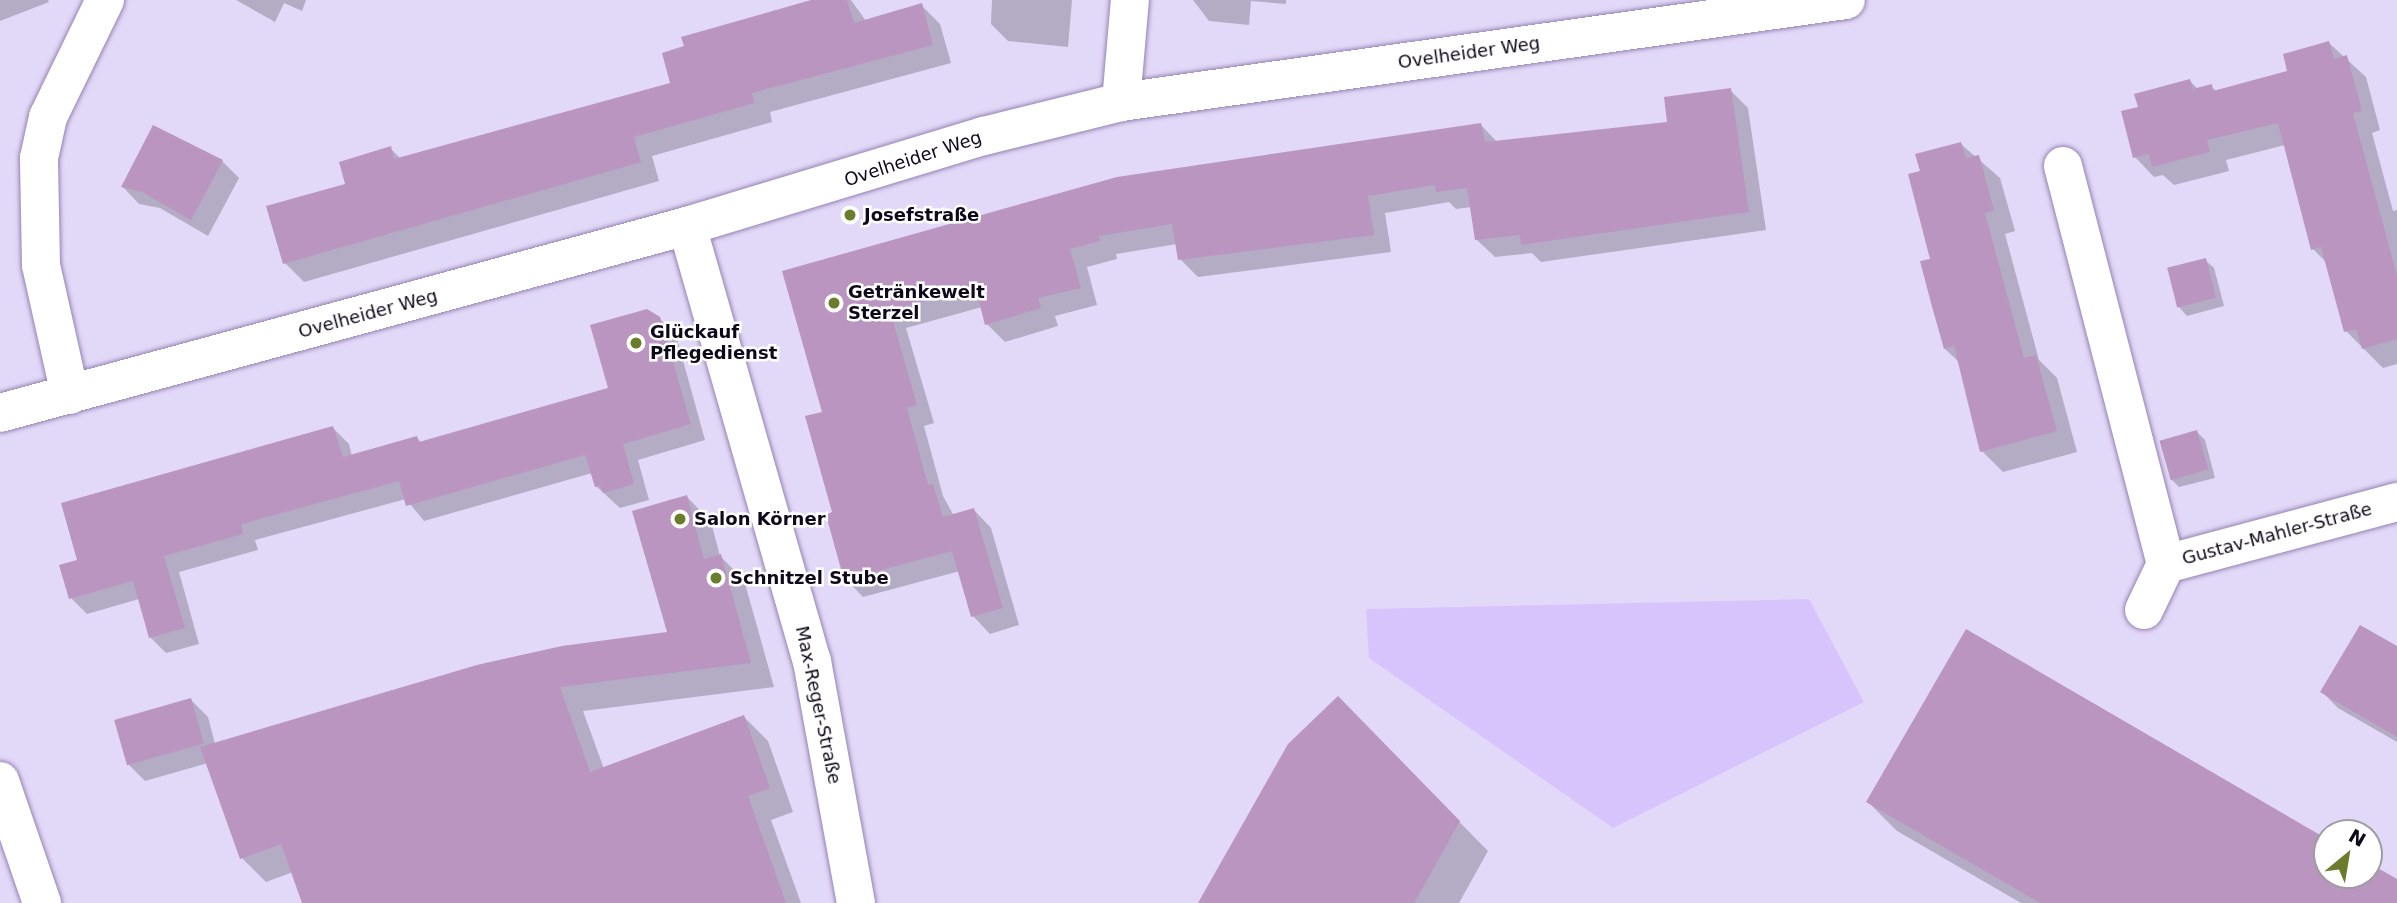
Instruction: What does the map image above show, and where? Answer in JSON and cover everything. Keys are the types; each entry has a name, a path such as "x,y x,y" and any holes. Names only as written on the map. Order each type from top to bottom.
{"street":[{"path":"70,395 41,265 39,158 48,117 105,0"},
{"path":"1121,102 1130,0"},
{"name":"Ovelheider Weg","path":"0,413 687,226 984,136 1121,102 1846,0"},
{"path":"2063,166 2166,564"},
{"name":"Max-Reger-Straße","path":"687,226 812,661 856,903"},
{"name":"Gustav-Mahler-Straße","path":"2144,610 2166,564 2397,502"},
{"path":"0,781 42,903"}],"shaded area":[{"path":"1809,599 1864,702 1613,828 1369,658 1366,609"}],"building":[{"path":"811,0 847,0 854,23 922,3 933,45 752,93 754,103 634,137 641,162 283,264 266,206 345,184 339,162 391,146 394,159 670,83 662,53 684,46 681,37"},
{"path":"2329,41 2334,59 2347,55 2362,111 2353,113 2397,276 2397,339 2362,349 2356,329 2344,332 2321,247 2311,250 2278,123 2207,140 2210,152 2152,167 2149,154 2133,158 2121,111 2138,107 2134,94 2190,79 2193,89 2212,84 2213,91 2287,71 2283,54"},
{"path":"1731,88 1749,212 1521,245 1520,235 1475,240 1467,188 1436,192 1435,185 1368,196 1374,235 1178,260 1172,224 1099,236 1100,241 1070,249 1081,288 1038,298 1041,308 985,325 975,286 890,311 917,405 907,408 928,485 933,484 943,517 974,508 1003,608 971,617 952,551 844,580 826,515 832,512 805,416 822,412 782,271 1117,177 1481,123 1485,142 1667,122 1664,97"},
{"path":"153,125 223,160 191,220 142,192 121,187"},
{"path":"1961,142 1966,158 1979,155 1994,210 1985,213 2024,358 2036,355 2057,431 1980,452 1954,346 1944,349 1920,261 1930,259 1908,174 1920,171 1915,154"},
{"path":"2206,258 2216,298 2177,307 2167,268"},
{"path":"647,309 660,317 691,424 623,444 634,484 603,493 600,486 595,487 585,455 406,506 399,481 241,524 243,534 164,556 185,628 149,638 133,581 69,599 59,565 77,560 61,503 333,426 343,457 417,436 419,442 608,388 590,325"},
{"path":"2197,430 2208,469 2171,480 2160,441"},
{"path":"687,495 704,559 721,554 751,663 560,687 590,772 744,715 770,788 748,796 786,903 302,903 281,844 240,859 200,747 477,665 562,646 667,632 632,511"},
{"path":"2360,625 2397,646 2397,737 2320,692"},
{"path":"1966,629 2313,831 2313,889 2383,889 2383,871 2397,879 2397,903 2040,903 1866,802"},
{"path":"1338,696 1460,821 1414,903 1198,903 1288,744"},
{"path":"191,698 204,743 127,765 114,720"}],"place":[{"name":"Josefstraße","path":"850,215"},
{"name":"Getränkewelt Sterzel","path":"834,303"},
{"name":"Glückauf Pflegedienst","path":"636,343"},
{"name":"Salon Körner","path":"680,519"},
{"name":"Schnitzel Stube","path":"716,578"}]}
